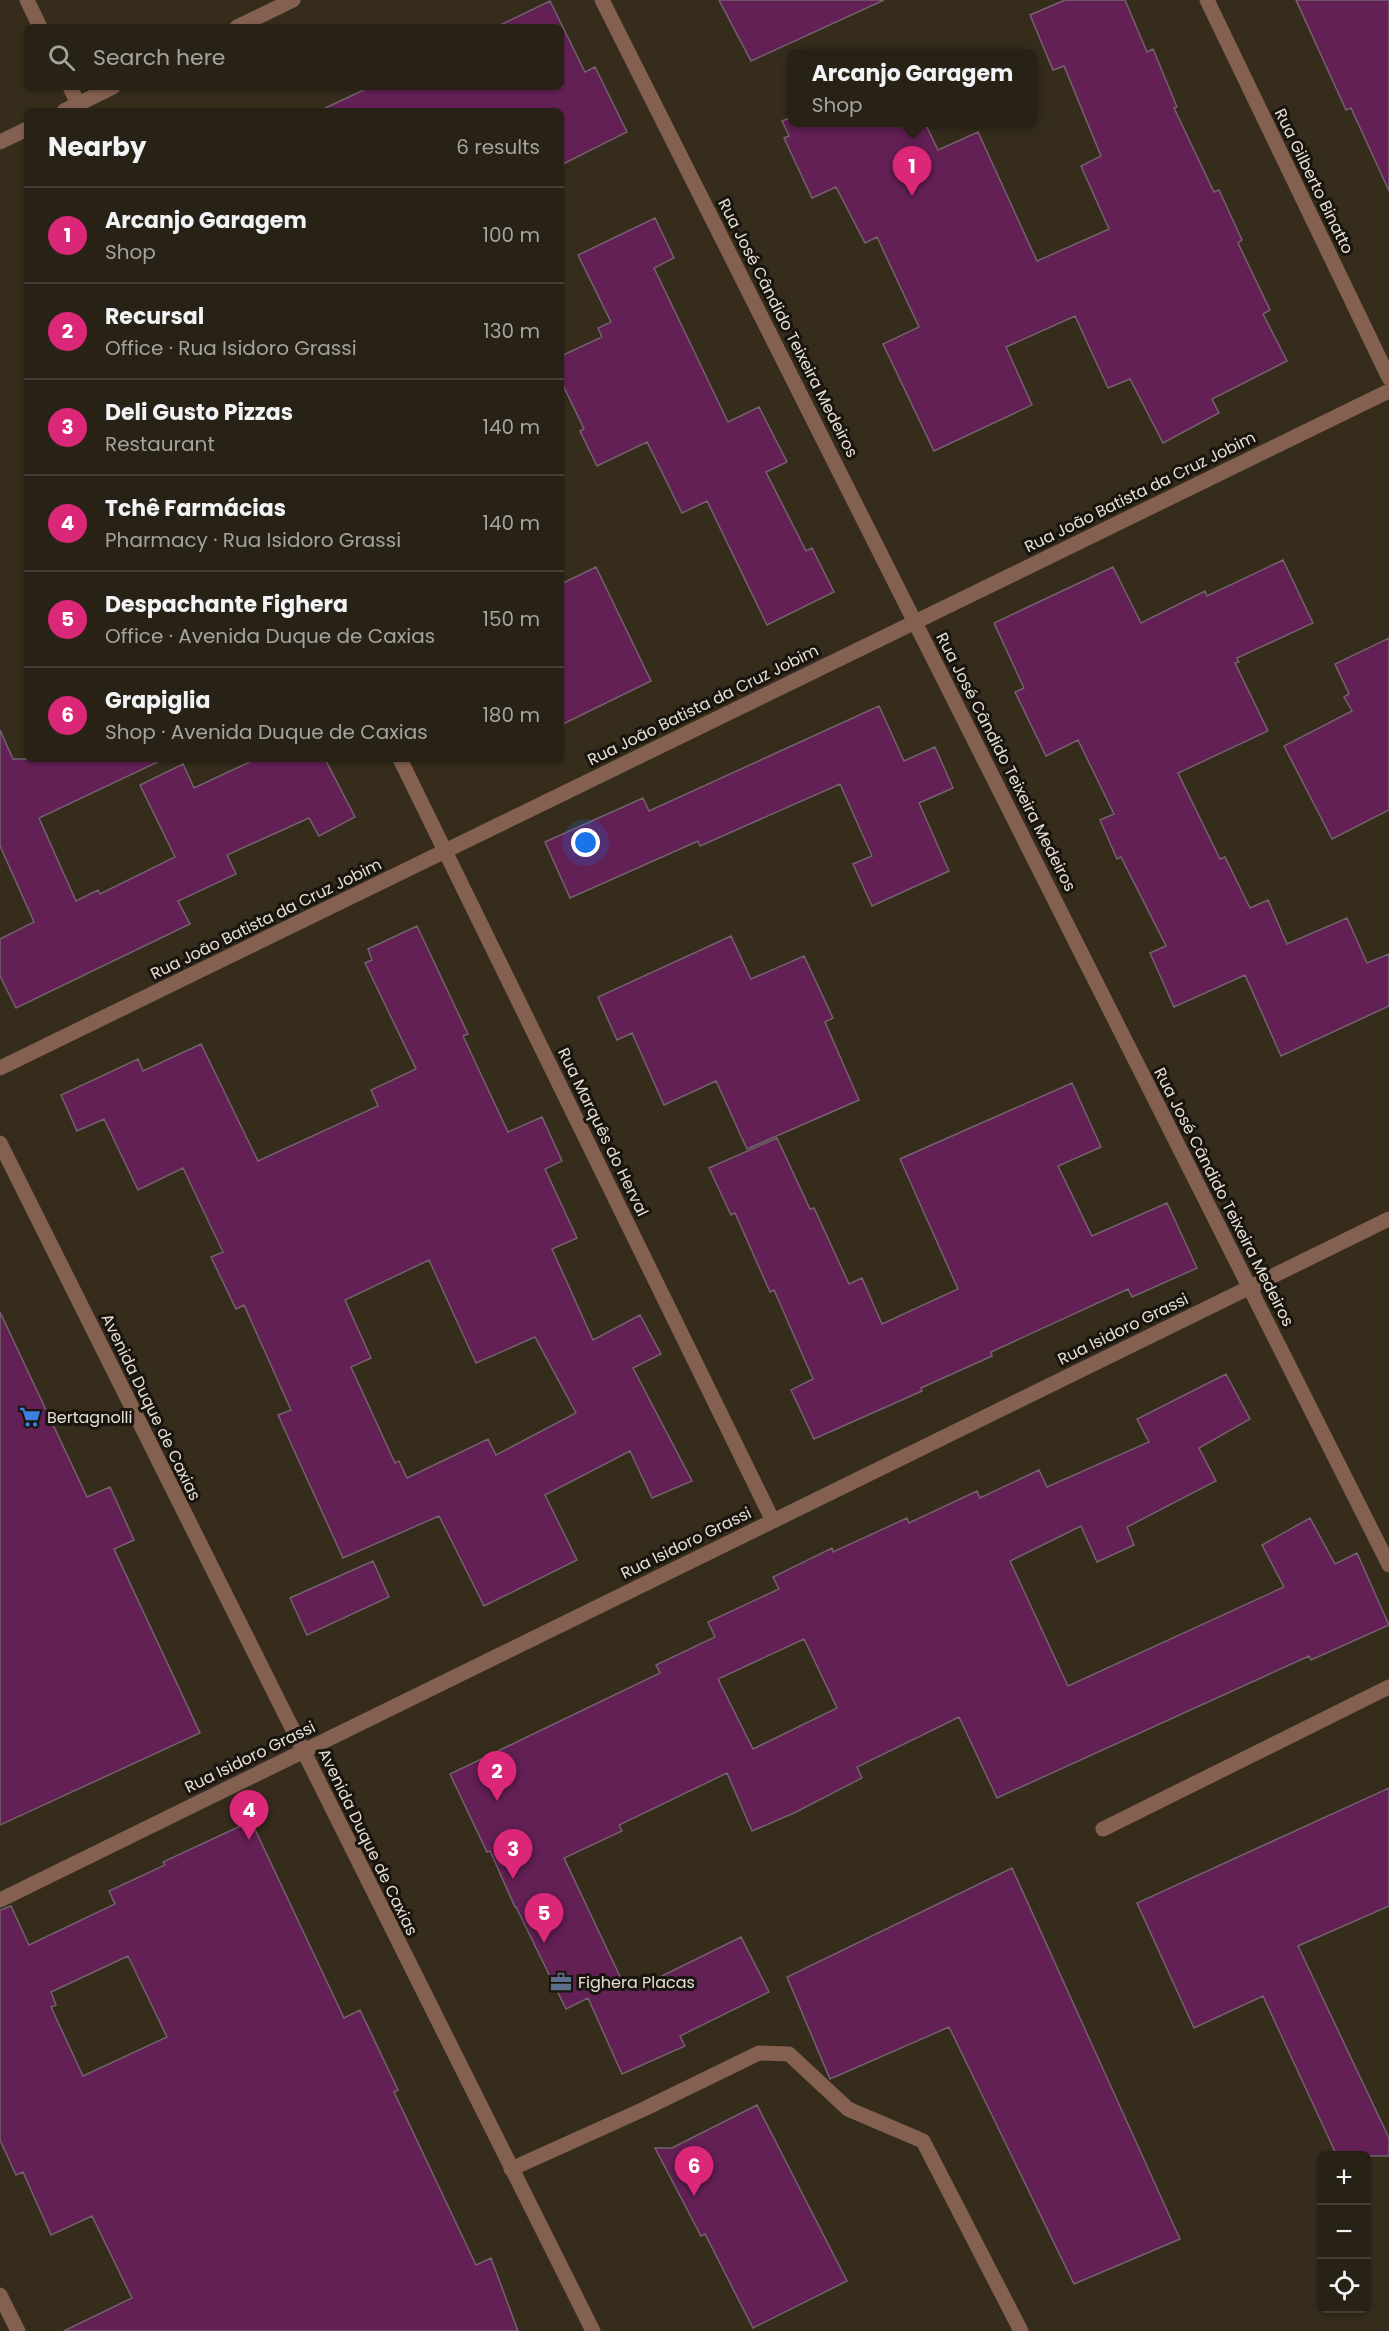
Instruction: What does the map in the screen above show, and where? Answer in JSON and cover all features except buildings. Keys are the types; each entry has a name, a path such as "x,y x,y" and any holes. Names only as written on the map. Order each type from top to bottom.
{"street":[{"path":"27,0 39,24"},
{"path":"243,24 293,0"},
{"name":"Rua José Cândido Teixeira Medeiros","path":"602,0 1389,1565"},
{"name":"Rua Gilberto Binatto","path":"1207,0 1389,378"},
{"path":"71,90 80,108 108,90"},
{"path":"0,142 24,130"},
{"name":"Rua João Batista da Cruz Jobim","path":"0,1068 1389,391"},
{"name":"Rua Marquês do Herval","path":"401,762 773,1521"},
{"name":"Avenida Duque de Caxias","path":"0,1143 592,2331"},
{"name":"Rua Isidoro Grassi","path":"0,1900 1389,1219"},
{"path":"1103,1829 1389,1688"},
{"path":"511,2169 642,2110 759,2053 789,2054 848,2109 922,2141 1021,2331"},
{"path":"0,2295 18,2331"}],"place":[{"name":"Arcanjo Garagem","path":"912,196"},
{"name":"Bertagnolli","path":"30,1417"},
{"name":"Recursal","path":"497,1801"},
{"name":"Tchê Farmácias","path":"249,1840"},
{"name":"Deli Gusto Pizzas","path":"513,1879"},
{"name":"Despachante Fighera","path":"544,1943"},
{"name":"Fighera Placas","path":"561,1982"},
{"name":"Grapiglia","path":"694,2196"}]}
